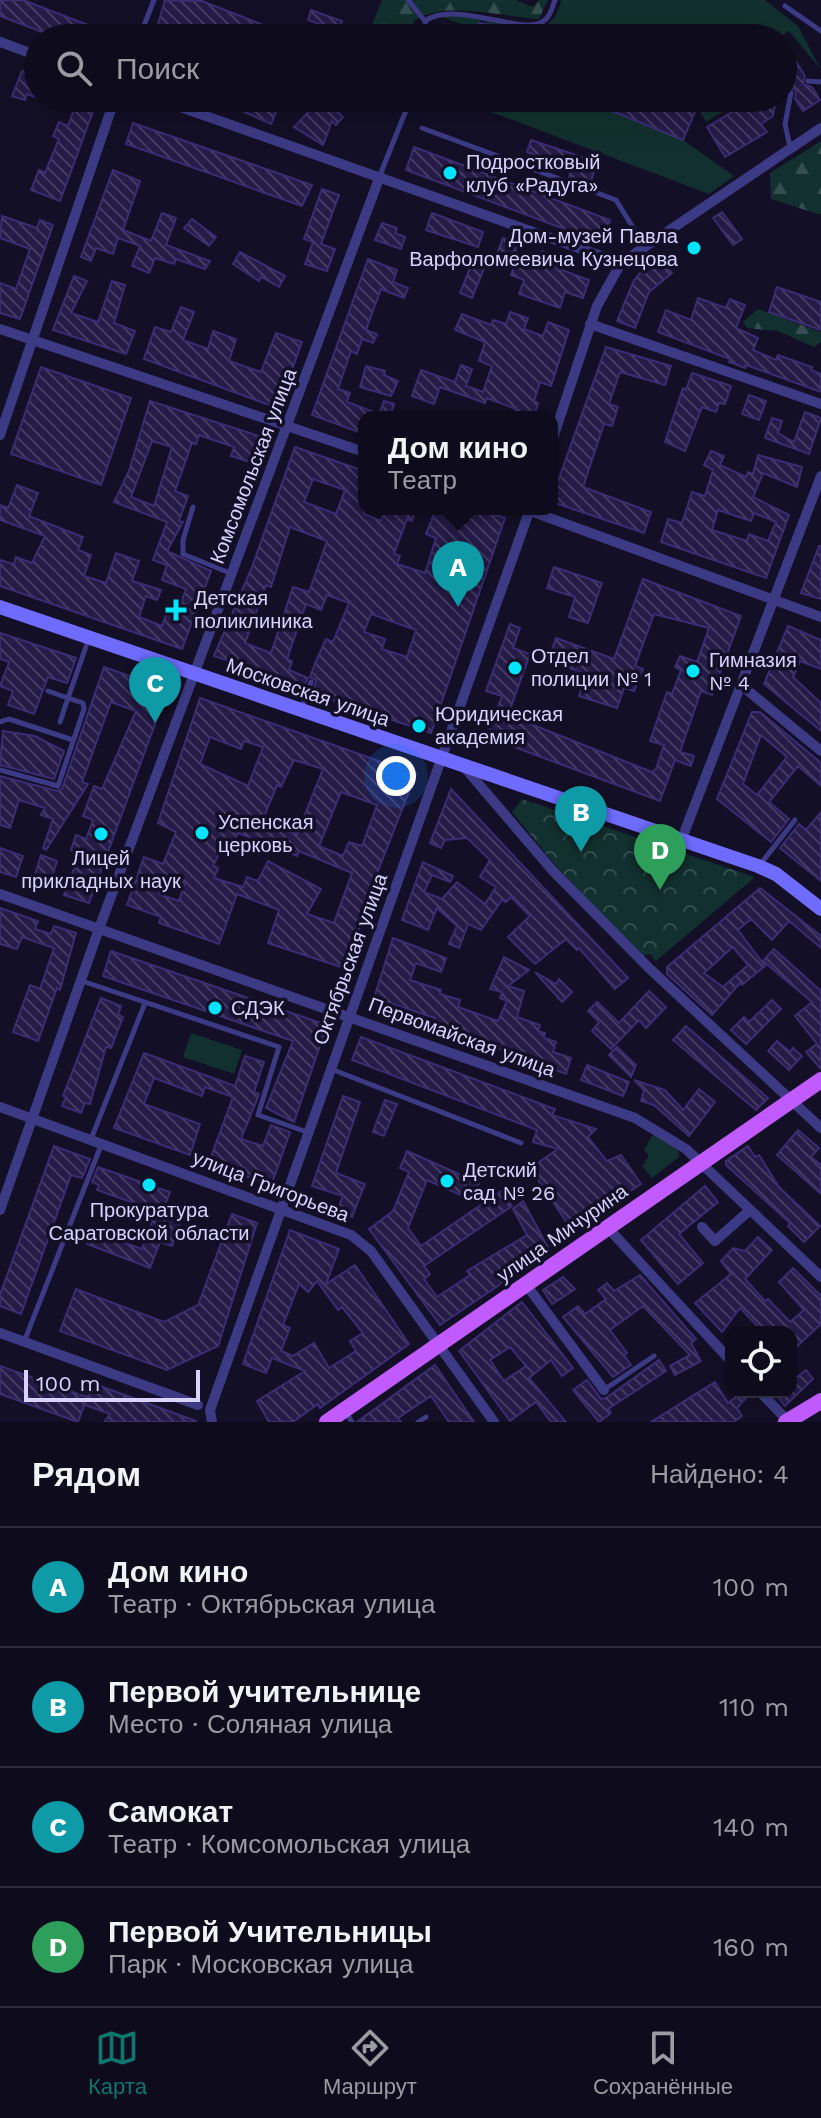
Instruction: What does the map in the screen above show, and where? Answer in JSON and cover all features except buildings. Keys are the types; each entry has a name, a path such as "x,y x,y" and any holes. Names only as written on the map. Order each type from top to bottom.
{"main road":[{"name":"Московская улица","path":"0,607 758,866 776,874 821,909"},
{"name":"улица Мичурина","path":"327,1422 348,1416 438,1344 821,1080"},
{"path":"788,1422 821,1401"}],"street":[{"path":"0,42 24,51"},
{"path":"0,435 110,112"},
{"path":"195,112 621,263"},
{"path":"558,423 590,324 621,263 821,128"},
{"name":"Комсомольская улица","path":"0,1210 100,926 380,176"},
{"path":"590,324 821,404"},
{"path":"0,329 358,450"},
{"path":"681,841 821,476"},
{"name":"Октябрьская улица","path":"212,1422 210,1410 526,515"},
{"path":"544,515 821,617"},
{"path":"741,685 821,751"},
{"path":"465,768 563,881 650,969 821,1128"},
{"name":"Первомайская улица","path":"0,894 100,926 635,1118 666,1135 699,1162 821,1277"},
{"name":"улица Григорьева","path":"0,1107 280,1208 359,1241 371,1251 494,1422"},
{"path":"702,1227 715,1241 750,1210"},
{"path":"607,1227 725,1355"},
{"path":"525,1283 604,1390"},
{"path":"0,1333 198,1405"},
{"path":"766,1398 788,1422"}],"lane":[{"path":"145,24 154,0"},
{"path":"408,0 425,24"},
{"path":"425,21 430,15 479,10 533,24 542,22 550,15 555,0"},
{"path":"785,6 821,31"},
{"path":"808,81 821,82"},
{"name":"Комсомольская улица","path":"380,176 405,112"},
{"path":"787,112 785,124 790,147"},
{"path":"422,128 616,200 645,247"},
{"path":"193,507 183,540 183,554 231,573"},
{"path":"60,722 89,638"},
{"path":"301,711 311,682"},
{"path":"0,770 55,787 84,705 48,691"},
{"path":"0,722 9,719 73,740"},
{"path":"758,866 795,820"},
{"path":"81,980 279,1047 258,1115 307,1132"},
{"path":"24,1342 145,1003"},
{"path":"330,1069 521,1143"},
{"path":"604,1390 654,1356"},
{"path":"418,1422 426,1417"}],"green space":[{"path":"382,0 516,0 533,7 539,0 548,0 539,19 457,11 426,15 413,21 414,24 373,24"},
{"path":"561,0 765,0 795,24 546,24 556,14"},
{"path":"481,16 513,24 491,24 481,20 479,24 461,24 442,17"},
{"path":"797,25 798,26 821,70 797,41"},
{"path":"491,112 614,112 683,140 734,176 709,194"},
{"path":"700,112 722,112 706,122"},
{"path":"821,141 821,215 771,199 770,173"},
{"path":"758,309 821,332 821,342 814,347 778,331 747,328 743,322"},
{"path":"522,799 755,877 656,961 650,954 641,956 557,867 512,812"},
{"path":"191,1033 242,1050 234,1074 183,1057"},
{"path":"653,1134 678,1148 679,1157 652,1178 642,1166 649,1156 644,1150"}],"place":[{"name":"Подростковый клуб «Радуга»","path":"450,173"},
{"name":"Дом-музей Павла Варфоломеевича Кузнецова","path":"694,248"},
{"name":"Дом кино","path":"458,607"},
{"name":"Детская поликлиника","path":"176,610"},
{"name":"Отдел полиции № 1","path":"515,668"},
{"name":"Гимназия № 4","path":"693,671"},
{"name":"Самокат","path":"155,723"},
{"name":"Юридическая академия","path":"419,726"},
{"name":"Успенская церковь","path":"202,833"},
{"name":"Лицей прикладных наук","path":"101,834"},
{"name":"Первой учительнице","path":"581,852"},
{"name":"Первой Учительницы","path":"660,890"},
{"name":"СДЭК","path":"215,1008"},
{"name":"Детский сад № 26","path":"447,1181"},
{"name":"Прокуратура Саратовской области","path":"149,1185"}]}
